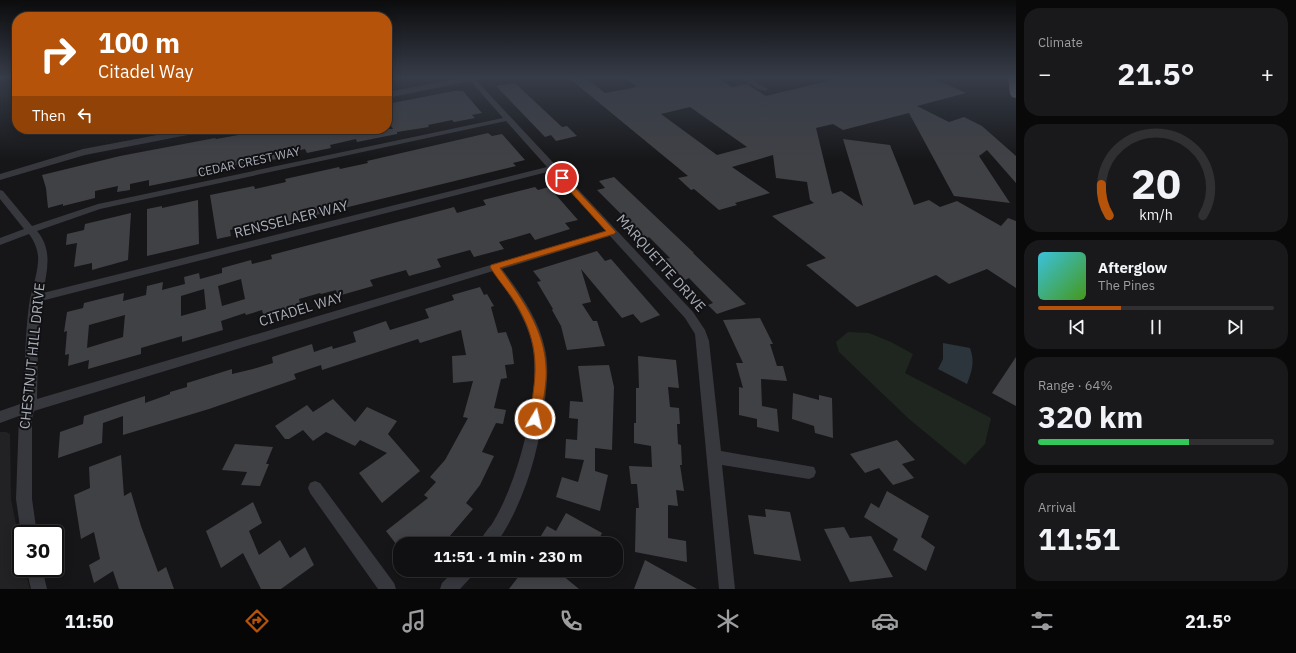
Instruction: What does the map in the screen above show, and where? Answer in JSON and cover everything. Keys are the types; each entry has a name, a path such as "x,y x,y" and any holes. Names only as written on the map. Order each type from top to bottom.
{"street":[{"name":"MARQUETTE DRIVE","path":"496,105 689,315 701,333 727,589"},
{"name":"CEDAR CREST WAY","path":"0,242 31,229 98,207 507,119"},
{"path":"0,177 82,152 177,134"},
{"name":"RENSSELAER WAY","path":"37,298 552,168"},
{"name":"CHESTNUT HILL DRIVE","path":"0,193 31,229 38,239 42,249 43,262 32,343 31,397 25,419 24,499 28,525"},
{"name":"CITADEL WAY","path":"0,417 28,407 612,232"},
{"path":"491,537 506,513 522,479 531,446 541,379 541,360 538,341 532,324 510,288 494,267"},
{"path":"714,457 809,472"},
{"path":"315,488 388,589"},
{"path":"36,577 39,589"},
{"path":"448,589 459,577"}],"shaded area":[{"path":"848,332 869,333 891,342 913,354 905,373 991,418 985,444 965,465 909,419 839,352 836,342"},
{"path":"943,343 970,348 972,366 967,384 938,369 943,359"},
{"path":"0,432 6,432 10,434 11,499 16,525 12,525 12,577 27,577 30,589 0,589"}],"building":[{"path":"392,105 476,105 482,113 472,115 475,118 454,122 452,120 428,125 429,127 397,132 397,134 357,142 356,139 330,145 331,148 307,153 305,149 276,155 277,159 251,164 251,162 223,168 223,170 198,176 149,186 149,180 130,184 130,190 117,192 118,186 95,191 95,198 63,206 63,204 48,208 46,188 42,175 120,156 244,134 392,134"},
{"path":"515,105 539,105 562,127 567,126 577,136 556,141 551,135 545,137"},
{"path":"602,105 919,105 917,106 949,122 964,117 982,126 1016,156 1016,183 987,150 979,156 1010,203 954,196 909,113 843,130 833,124 816,128 832,194 841,191 863,206 843,139 890,145 914,205 929,200 940,207 957,201 1001,226 1008,218 1016,221 1016,288 987,269 949,284 936,275 857,307 806,265 826,258 772,216 814,203 810,200 807,182 776,178 773,155 732,167 770,193 735,203 737,205 719,210 694,189 691,190 678,178 688,176","holes":["690,107 747,147 717,155 661,114"]},
{"path":"488,133 492,136 502,134 525,160 513,163 516,166 250,231 249,225 230,230 231,236 217,239 210,195 254,186 255,189 286,182 285,179 339,167 340,169 368,163 367,161"},
{"path":"614,177 746,304 717,314 708,305 713,303 689,278 685,280 664,259 670,258 649,237 646,239 597,190 605,188 599,181"},
{"path":"535,187 538,190 549,187 578,220 565,223 570,229 535,240 530,233 499,242 504,249 474,257 470,250 437,259 441,267 409,276 406,270 370,280 373,286 338,296 336,290 299,299 301,307 264,318 262,310 246,315 245,313 221,321 223,330 182,342 182,336 141,348 141,354 88,369 89,360 68,366 69,354 65,355 67,331 64,332 67,312 83,308 84,303 124,293 123,301 146,295 147,286 163,282 162,290 185,284 184,277 199,273 200,279 222,273 222,268 251,260 252,264 272,259 271,255 454,207 457,213 486,205 483,200","holes":["241,279 245,299 222,306 218,286","204,289 206,309 181,316 181,296","125,315 123,337 87,348 89,325"]},
{"path":"198,200 199,244 147,256 147,209 162,206 162,208"},
{"path":"131,213 128,260 92,270 92,263 74,267 77,243 66,245 67,234 84,230 85,224"},
{"path":"597,251 605,261 611,259 660,315 641,323 633,314 622,318 581,269 591,302 582,304 593,321 597,321 605,346 567,350 561,326 537,282 541,281 533,271"},
{"path":"480,287 484,295 487,294 494,306 491,307 498,333 506,332 512,348 514,364 505,365 507,378 501,379 494,408 506,410 503,424 496,423 482,452 494,456 480,485 466,503 473,509 449,537 393,537 393,540 386,531 428,498 424,495 436,482 430,477 445,460 468,418 463,417 473,381 453,383 452,356 466,355 461,330 420,343 418,339 322,370 321,365 294,374 296,379 209,409 123,435 123,416 103,423 102,443 58,458 60,432 83,424 84,416 145,396 145,403 170,394 170,392 187,387 187,383 232,369 232,374 273,363 272,357 312,344 314,352 332,346 333,349 356,342 353,332 386,321 390,330 429,318 425,309 454,300 452,295"},
{"path":"760,318 773,344 770,344 777,366 783,366 787,381 761,379 762,406 777,409 779,432 757,427 757,419 739,415 739,387 743,388 736,363 743,363 723,320"},
{"path":"638,356 676,360 679,388 668,387 670,407 679,408 680,424 677,424 678,444 681,445 682,465 680,465 684,491 676,490 678,506 668,505 668,538 686,541 687,562 635,552 636,508 639,508 637,484 631,484 629,466 652,467 651,446 634,443 634,423 636,423 636,388 639,388"},
{"path":"1016,357 1016,406 992,393"},
{"path":"609,365 614,387 612,450 595,448 595,471 608,475 600,511 556,497 562,477 578,482 584,460 565,458 566,439 577,440 578,419 569,418 570,401 583,402 578,366"},
{"path":"793,393 819,400 819,395 832,398 833,438 815,433 814,426 792,419"},
{"path":"333,399 355,422 367,407 397,421 388,434 420,471 382,503 359,473 387,453 360,440 355,446 326,432 313,441 303,430 289,439 285,439 275,426 307,405 313,412"},
{"path":"897,440 915,460 902,464 914,478 893,485 879,468 865,473 850,454"},
{"path":"235,444 273,447 266,464 269,464 260,486 241,485 247,472 222,470"},
{"path":"121,455 124,496 131,492 141,526 158,572 166,567 174,589 119,589 113,571 94,583 89,565 100,559 94,532 81,539 74,495 90,488 89,467"},
{"path":"887,491 929,516 921,537 935,547 926,571 893,550 898,539 864,517 871,503 879,508"},
{"path":"253,502 262,523 249,531 259,555 280,540 290,558 305,547 314,565 281,589 261,589 243,553 221,568 206,531"},
{"path":"765,509 790,512 801,561 754,554 748,515 766,517"},
{"path":"566,513 602,533 600,537 540,537 547,526 556,531"},
{"path":"844,527 850,538 871,536 893,577 850,582 824,529"},
{"path":"645,560 697,589 634,589"},
{"path":"518,577 564,577 579,589 509,589"}],"route":[{"path":"535,419 541,379 541,360 538,341 532,324 524,310 494,267 612,232 562,178"}]}
